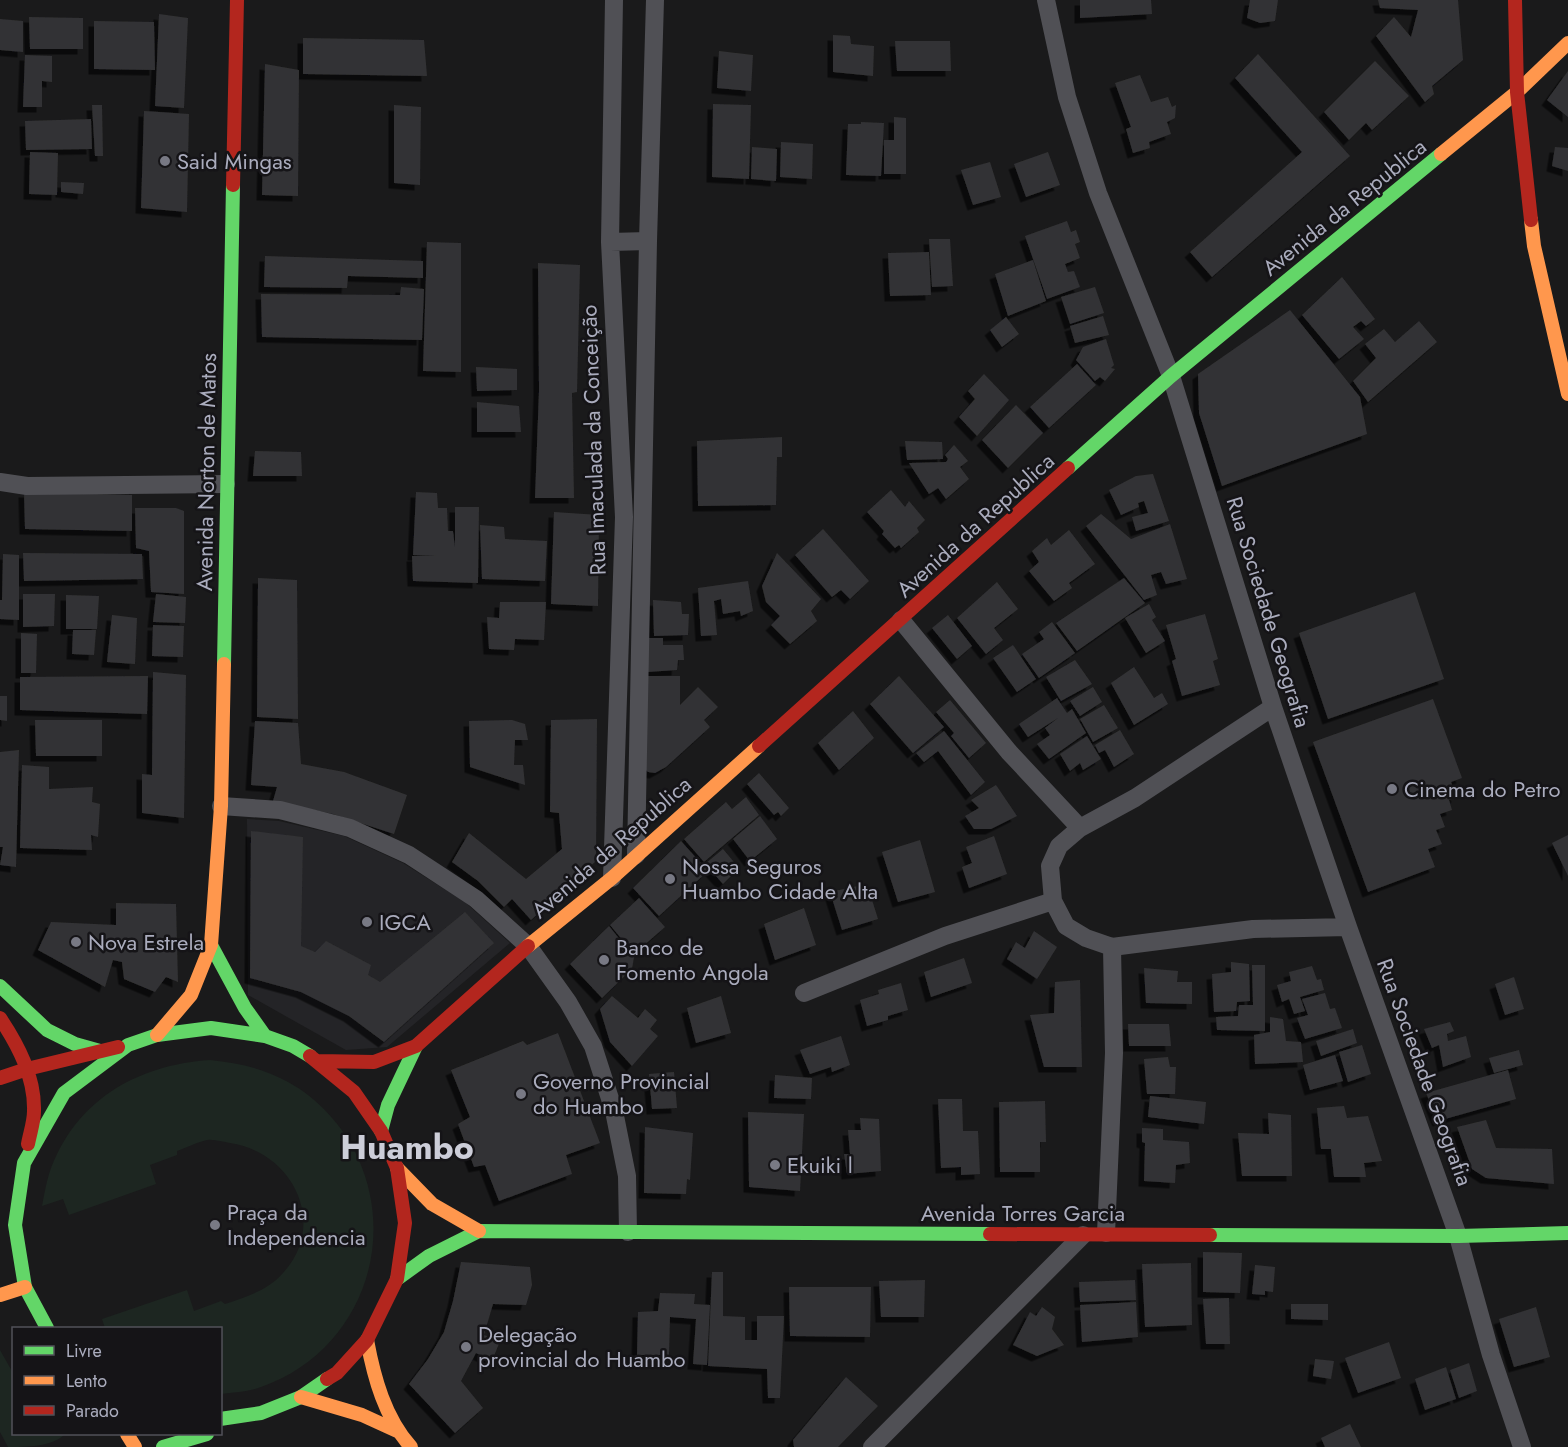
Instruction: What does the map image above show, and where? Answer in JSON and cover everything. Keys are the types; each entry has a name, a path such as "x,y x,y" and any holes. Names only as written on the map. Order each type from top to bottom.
{"main road":[{"name":"Avenida Norton de Matos","path":"211,945 221,806 237,0"},
{"path":"1515,0 1517,92 1534,246 1568,394"},
{"name":"Avenida da Republica","path":"416,1046 528,946 612,878 1171,376 1517,92 1568,43"},
{"path":"157,1035 191,995 211,945"},
{"path":"211,945 245,1008 265,1036"},
{"path":"0,986 47,1030 75,1044 100,1051"},
{"path":"0,1018 15,1040 27,1070 34,1111 15,1225 26,1287 46,1327"},
{"path":"0,1078 100,1051 128,1046 157,1035 211,1028 265,1036 293,1046 318,1061 354,1092 381,1131 397,1168 405,1223 397,1279 367,1340 338,1373 301,1397 222,1429"},
{"path":"24,1162 64,1093 128,1046"},
{"path":"318,1061 374,1062 416,1046"},
{"path":"381,1131 388,1105 416,1046"},
{"path":"397,1168 432,1204 478,1231"},
{"path":"397,1279 429,1256 478,1231"},
{"name":"Avenida Torres Garcia","path":"478,1231 1458,1236 1568,1233"},
{"path":"0,1295 26,1287"},
{"path":"367,1340 374,1372 397,1431 411,1447"},
{"path":"301,1397 362,1414 397,1431"},
{"path":"222,1419 261,1413"},
{"path":"163,1447 204,1435"},
{"path":"202,1447 215,1435"}],"street":[{"name":"Rua Imaculada da Conceição","path":"612,878 624,517 610,242 615,0"},
{"name":"Rua Imaculada da Conceição","path":"636,855 648,241 656,0"},
{"name":"Rua Sociedade Geografia","path":"1046,0 1067,97 1098,193 1171,376 1273,707 1348,927 1458,1236 1491,1355 1522,1447"},
{"path":"610,242 648,241"},
{"path":"0,482 27,486 226,484"},
{"path":"901,620 1009,752 1080,828"},
{"path":"1273,707 1135,798 1080,828 1059,846 1050,866 1053,901 1066,926 1086,938 1112,947 1253,929 1348,927"},
{"path":"221,806 280,810 350,828 410,855 466,892 528,946 568,1002 593,1046 614,1111 627,1176 628,1232"},
{"path":"804,993 945,936 1053,901"},
{"path":"1106,1233 1114,1053 1112,947"},
{"path":"872,1447 1083,1235"}],"shaded area":[{"name":"IGCA","path":"247,819 279,821 344,836 403,863 465,902 510,943 387,1047 346,1050 248,995"},
{"path":"210,1060 250,1067 279,1077 310,1096 329,1114 352,1146 370,1192 374,1227 370,1261 360,1294 344,1324 322,1350 294,1371 261,1387 246,1391 222,1394 222,1327 105,1327 102,1319 187,1290 194,1311 221,1301 225,1304 248,1296 276,1280 296,1255 303,1234 303,1213 297,1194 287,1175 271,1160 252,1149 207,1140 177,1151 177,1155 150,1165 156,1184 69,1215 63,1199 42,1206 49,1174 60,1148 74,1126 91,1107 133,1079 183,1063"},
{"path":"0,1350 12,1371 12,1435 64,1435 53,1442 8,1447 0,1432"}],"building":[{"path":"1080,0 1151,0 1152,14 1080,18"},
{"path":"1250,0 1278,0 1275,21 1260,23 1247,18"},
{"path":"1378,0 1458,0 1463,60 1432,86 1434,94 1425,102 1376,36 1394,17 1411,37 1418,10 1380,8"},
{"path":"159,14 188,18 184,108 155,106"},
{"path":"29,17 83,18 83,49 30,49"},
{"path":"0,19 23,21 23,52 0,50"},
{"path":"94,21 154,22 155,70 94,69"},
{"path":"833,35 850,36 851,44 874,46 873,76 833,72"},
{"path":"303,38 424,40 427,76 303,74"},
{"path":"895,41 950,41 951,71 897,71"},
{"path":"719,51 753,55 751,91 717,88"},
{"path":"1258,54 1350,156 1212,277 1190,252 1302,152 1235,78"},
{"path":"25,55 52,56 52,82 42,81 42,107 23,107"},
{"path":"1375,61 1409,96 1372,130 1366,123 1349,140 1324,112"},
{"path":"265,64 299,70 298,196 262,195"},
{"path":"1568,71 1568,117 1547,100"},
{"path":"1140,75 1151,102 1168,97 1172,107 1176,105 1175,118 1167,122 1171,134 1149,142 1150,148 1133,153 1126,129 1131,127 1115,83"},
{"path":"713,104 751,105 749,179 712,177"},
{"path":"92,105 102,105 103,156 95,156"},
{"path":"394,105 421,107 420,185 394,183"},
{"name":"Said Mingas","path":"144,111 189,114 187,212 141,208"},
{"path":"894,117 906,118 906,174 884,174 884,140 894,140"},
{"path":"91,119 92,149 26,150 25,121"},
{"path":"861,122 884,123 881,176 846,175 848,124 861,124"},
{"path":"781,142 813,144 812,179 780,177"},
{"path":"752,147 777,149 776,181 751,179"},
{"path":"1555,147 1568,148 1568,171 1552,166"},
{"path":"30,152 58,153 57,195 29,194"},
{"path":"1048,152 1060,185 1026,197 1014,164"},
{"path":"990,162 1001,197 973,205 961,170"},
{"path":"61,182 84,183 83,194 61,192"},
{"path":"1067,221 1071,232 1076,230 1080,242 1075,244 1080,258 1065,264 1068,272 1074,271 1080,287 1047,299 1025,236"},
{"path":"929,239 950,239 953,286 932,287"},
{"path":"427,242 461,243 461,372 423,371"},
{"path":"929,252 931,295 890,296 888,253"},
{"path":"265,256 423,261 423,278 348,276 347,288 264,287"},
{"path":"1033,260 1046,301 1008,316 995,274"},
{"path":"538,263 580,265 577,392 572,393 574,498 535,498 539,391"},
{"path":"1342,277 1375,319 1366,326 1361,321 1353,327 1364,339 1339,359 1302,315"},
{"path":"401,287 424,289 422,340 262,337 261,294 400,295"},
{"path":"1095,287 1104,313 1070,324 1061,297"},
{"path":"1290,310 1360,397 1367,434 1222,486 1199,413 1198,374"},
{"path":"1103,316 1109,335 1075,343 1070,326"},
{"path":"1006,317 1019,334 1002,347 990,330"},
{"path":"1419,321 1437,342 1368,402 1353,381 1376,358 1365,344 1384,329 1395,342"},
{"path":"1106,339 1114,365 1111,368 1115,369 1105,381 1100,377 1095,381 1076,360 1083,347"},
{"path":"1077,364 1096,385 1049,428 1030,407"},
{"path":"476,367 517,369 517,390 477,391"},
{"path":"984,374 1009,400 977,436 959,417 975,399 968,391"},
{"path":"477,402 519,406 521,432 477,432"},
{"path":"1016,405 1043,433 1008,468 982,440"},
{"path":"782,437 782,457 777,457 776,505 698,506 697,441"},
{"path":"905,441 942,442 943,459 907,460"},
{"path":"954,445 968,461 960,467 969,479 946,499 938,488 929,494 909,463 946,462 948,459 945,455"},
{"path":"255,451 301,452 302,476 253,476"},
{"path":"1153,474 1169,521 1136,531 1132,517 1148,513 1144,501 1138,503 1139,507 1121,515 1109,490 1136,476"},
{"path":"891,490 905,507 909,501 925,520 917,528 919,532 901,548 899,545 895,548 867,512"},
{"path":"24,492 132,495 132,531 25,529"},
{"path":"416,492 437,493 438,508 447,508 448,531 453,531 455,547 455,507 479,507 478,583 413,581 412,556 436,555 413,555"},
{"path":"135,508 176,508 184,511 184,594 151,592 149,551 136,548"},
{"path":"554,512 599,515 598,606 551,604"},
{"path":"1101,514 1131,539 1170,524 1187,579 1166,584 1161,572 1151,575 1157,595 1144,600 1086,526"},
{"path":"480,525 504,527 505,539 547,541 545,581 482,579"},
{"path":"823,529 869,581 850,599 841,590 832,597 795,555"},
{"path":"1069,530 1095,564 1069,583 1072,588 1054,601 1029,571 1039,562 1032,551 1047,538 1051,545"},
{"path":"23,553 142,554 143,579 24,581"},
{"path":"777,553 821,599 811,611 817,621 790,644 771,625 780,616 766,602 762,586"},
{"path":"3,554 19,555 19,620 0,619"},
{"path":"258,578 297,580 298,719 257,717"},
{"path":"1124,578 1145,603 1077,651 1056,623"},
{"path":"748,581 753,611 741,616 740,611 723,614 721,599 714,601 717,635 701,636 698,588"},
{"path":"997,582 1018,609 994,628 1003,640 986,654 957,618"},
{"path":"1415,592 1444,679 1328,719 1299,633"},
{"path":"23,594 55,594 54,626 23,627"},
{"path":"156,594 186,597 185,623 153,622"},
{"path":"66,595 99,596 97,629 66,629"},
{"path":"653,600 681,602 682,614 689,614 688,635 654,636"},
{"path":"500,602 546,602 544,640 515,639 514,650 489,649 487,617 499,618"},
{"path":"1149,604 1156,617 1152,620 1165,641 1146,653 1125,618"},
{"path":"1205,614 1218,659 1213,661 1220,685 1182,696 1172,661 1176,659 1166,625"},
{"path":"112,615 137,618 135,664 107,662"},
{"path":"948,615 972,646 957,659 932,628"},
{"path":"1052,622 1075,653 1039,678 1022,654 1044,639 1039,632"},
{"path":"153,625 184,626 183,657 152,656"},
{"path":"73,630 96,630 94,655 72,654"},
{"path":"21,633 37,634 36,673 21,673"},
{"path":"646,638 663,638 663,645 683,645 684,660 678,660 677,670 647,672"},
{"path":"1013,645 1036,679 1017,692 993,658"},
{"path":"1075,660 1092,684 1061,701 1046,677"},
{"path":"1134,667 1154,698 1162,693 1168,704 1134,725 1111,683"},
{"path":"153,672 186,675 184,818 142,813 142,774 152,775"},
{"path":"148,676 147,714 20,710 20,677"},
{"path":"646,676 680,676 680,705 698,687 718,707 704,720 710,727 666,767 655,773 648,772 642,766"},
{"path":"899,676 944,727 913,753 870,704"},
{"path":"1093,687 1102,702 1080,716 1070,701"},
{"path":"0,696 7,696 7,721 0,720"},
{"path":"1057,698 1067,713 1072,709 1086,733 1049,759 1037,744 1050,735 1045,728 1058,718 1028,737 1019,724"},
{"name":"Cinema do Petro","path":"1433,699 1462,778 1451,782 1457,797 1449,800 1452,810 1440,814 1445,827 1436,830 1442,844 1428,849 1435,867 1368,892 1313,742"},
{"path":"950,700 986,743 969,758 951,736 954,733 936,712"},
{"path":"1104,705 1118,728 1093,742 1080,719"},
{"path":"853,711 874,738 839,770 818,743"},
{"path":"597,719 596,861 531,920 512,899 504,907 478,881 452,862 469,833 526,879 562,849 559,813 550,812 551,720"},
{"path":"35,720 102,720 102,756 36,756"},
{"path":"512,720 525,724 528,740 515,740 514,765 523,765 525,785 470,767 469,721"},
{"path":"255,721 298,723 301,764 344,772 407,795 394,834 333,814 273,801 277,787 251,785"},
{"path":"1120,730 1134,754 1114,767 1105,750 1099,753 1095,745"},
{"path":"944,731 985,782 971,795 938,751 924,762 916,753"},
{"path":"1087,736 1101,759 1083,770 1080,763 1070,771 1060,754"},
{"path":"19,750 16,867 0,865 3,847 0,847 0,752"},
{"path":"22,765 49,767 49,789 93,787 92,802 100,804 98,837 91,835 92,850 20,848"},
{"path":"759,773 789,808 781,816 778,812 774,815 747,784"},
{"path":"996,785 1017,816 991,829 974,829 965,816 979,808 971,800"},
{"path":"746,797 759,815 704,862 684,839 726,802 732,809"},
{"path":"760,816 777,839 750,861 733,839"},
{"path":"251,831 303,837 301,946 315,952 326,941 371,965 368,975 380,982 465,912 494,943 384,1042 349,1016 301,992 250,978"},
{"path":"1568,835 1568,876 1552,843"},
{"path":"994,836 1007,874 969,888 962,867 972,863 966,847"},
{"path":"920,840 935,892 898,902 882,852"},
{"name":"Nossa Seguros Huambo Cidade Alta","path":"681,841 708,871 659,916 633,888"},
{"path":"723,849 739,868 723,884 705,864"},
{"path":"867,884 878,919 842,930 830,892"},
{"path":"639,898 665,927 634,954 610,925"},
{"path":"116,903 176,904 178,982 166,977 155,992 124,979 122,962 113,960 105,987 38,950 51,922 116,925"},
{"path":"804,908 816,945 775,960 764,924"},
{"name":"Banco de Fomento Angola","path":"609,926 634,957 632,969 602,998 570,964"},
{"path":"1034,931 1057,947 1037,979 1007,959 1016,942 1025,948"},
{"path":"964,958 972,983 931,997 924,972"},
{"path":"1231,962 1249,964 1250,1001 1237,1002 1236,1011 1214,1012 1212,974 1231,972"},
{"path":"1252,965 1265,965 1265,1031 1217,1030 1216,1017 1238,1016 1239,1005 1253,1005"},
{"path":"1312,966 1317,980 1321,979 1324,990 1300,997 1305,1011 1294,1014 1289,999 1282,1002 1277,985 1291,981 1289,972"},
{"path":"1144,968 1178,971 1177,982 1192,982 1192,1004 1146,1003"},
{"path":"1514,977 1524,1009 1505,1015 1495,984"},
{"path":"1080,980 1082,1067 1044,1067 1030,1015 1054,1013 1055,982"},
{"path":"901,983 908,1010 888,1016 888,1020 867,1026 860,1000 879,994 878,990"},
{"path":"1325,993 1330,1009 1335,1008 1342,1028 1305,1039 1297,1018 1308,1015 1302,999"},
{"path":"612,996 638,1018 645,1009 657,1020 650,1029 658,1036 632,1066 610,1042 600,1009"},
{"path":"721,996 731,1033 696,1043 687,1008"},
{"path":"1270,1017 1283,1019 1286,1041 1301,1042 1303,1062 1255,1064 1254,1035 1270,1032"},
{"path":"1450,1022 1454,1031 1447,1034 1448,1041 1466,1036 1471,1057 1443,1067 1439,1045 1432,1048 1424,1029"},
{"path":"1128,1024 1169,1024 1171,1046 1129,1046"},
{"path":"1353,1029 1357,1043 1321,1056 1316,1041"},
{"name":"Governo Provincial do Huambo","path":"558,1033 600,1143 566,1155 572,1174 499,1201 485,1165 474,1167 458,1124 470,1117 451,1070 523,1041 527,1045"},
{"path":"841,1036 850,1065 832,1072 831,1067 810,1074 800,1050"},
{"path":"1362,1045 1371,1074 1348,1082 1339,1052"},
{"path":"1519,1050 1523,1065 1494,1073 1489,1058"},
{"path":"1335,1055 1343,1081 1310,1090 1303,1065"},
{"path":"1168,1057 1170,1067 1176,1067 1175,1094 1147,1094 1144,1059"},
{"path":"1508,1070 1516,1099 1438,1121 1426,1093"},
{"path":"674,1072 677,1108 652,1109 649,1074"},
{"path":"775,1075 812,1078 811,1099 774,1098"},
{"path":"1150,1096 1206,1102 1204,1124 1148,1117"},
{"path":"938,1099 962,1099 963,1131 978,1131 980,1174 961,1175 961,1167 941,1168"},
{"path":"1045,1101 1046,1142 1040,1142 1040,1172 1000,1172 999,1102"},
{"path":"1344,1106 1347,1118 1368,1116 1382,1161 1364,1163 1366,1177 1334,1177 1331,1149 1321,1149 1317,1108"},
{"path":"748,1112 804,1114 800,1191 749,1187"},
{"path":"1268,1113 1291,1115 1292,1176 1242,1176 1238,1133 1269,1134"},
{"path":"860,1118 879,1119 881,1171 847,1174 844,1154 850,1154 848,1130 861,1130"},
{"path":"1486,1120 1496,1148 1552,1149 1554,1184 1486,1178 1472,1169 1457,1127"},
{"path":"645,1127 693,1133 690,1180 687,1179 686,1194 644,1193"},
{"path":"1142,1128 1163,1129 1163,1140 1189,1142 1190,1163 1176,1165 1175,1183 1144,1181 1145,1143 1142,1142"},
{"path":"1203,1252 1242,1253 1240,1293 1203,1292"},
{"name":"Delegação provincial do Huambo","path":"461,1262 530,1267 532,1285 526,1305 493,1304 484,1335 500,1341 492,1361 476,1353 461,1381 483,1408 455,1433 409,1384 428,1359 444,1332"},
{"path":"1191,1263 1192,1325 1145,1327 1142,1264"},
{"path":"1255,1265 1275,1267 1273,1292 1265,1291 1265,1295 1252,1294"},
{"path":"712,1272 723,1272 723,1316 745,1317 745,1340 757,1340 757,1316 784,1316 780,1398 768,1398 767,1369 708,1366"},
{"path":"925,1280 924,1317 881,1317 879,1281"},
{"path":"1135,1280 1136,1300 1080,1302 1079,1282"},
{"path":"789,1287 871,1287 870,1337 790,1336"},
{"path":"660,1293 695,1294 694,1304 710,1305 707,1365 693,1364 696,1319 670,1317 669,1355 637,1355 638,1312 658,1311"},
{"path":"1229,1298 1230,1344 1206,1344 1203,1299"},
{"path":"1136,1302 1138,1337 1082,1342 1080,1305"},
{"path":"1291,1304 1328,1304 1328,1320 1291,1319"},
{"path":"1042,1307 1055,1317 1052,1329 1064,1345 1037,1356 1013,1345 1030,1312 1036,1316"},
{"path":"1536,1307 1550,1357 1514,1367 1499,1319"},
{"path":"1389,1342 1401,1378 1358,1393 1345,1358"},
{"path":"1315,1359 1334,1361 1331,1379 1313,1376"},
{"path":"1469,1363 1477,1391 1459,1398 1450,1370"},
{"path":"1446,1367 1456,1399 1425,1410 1415,1379"},
{"path":"846,1377 878,1406 838,1447 794,1447 793,1440"},
{"path":"1350,1424 1361,1447 1325,1447 1321,1438"}],"traffic: fast":[{"path":"1068,468 1171,376 1441,154"},
{"path":"224,664 233,185"},
{"path":"211,945 245,1008 265,1036"},
{"path":"0,986 47,1030 75,1044 100,1051"},
{"path":"46,1327 25,1287 15,1225 24,1163 64,1093 128,1045 157,1035 211,1028 265,1036 293,1046 310,1056"},
{"path":"381,1131 388,1105 416,1046"},
{"path":"397,1279 429,1256 479,1231 990,1234"},
{"path":"1210,1235 1458,1236 1568,1233"},
{"path":"222,1419 261,1413 301,1397 327,1379"},
{"path":"163,1447 204,1435"}],"traffic: slow":[{"path":"1441,154 1517,92 1568,43"},
{"path":"1531,220 1534,246 1568,394"},
{"path":"157,1035 191,995 211,945 221,806 224,664"},
{"path":"528,946 612,878 759,746"},
{"path":"397,1168 432,1204 479,1231"},
{"path":"0,1295 25,1287"},
{"path":"367,1340 373,1369 387,1410 411,1447"},
{"path":"301,1397 362,1415 397,1431"},
{"path":"128,1435 135,1447"}],"traffic: jam":[{"path":"233,185 237,0"},
{"path":"1515,0 1517,92 1531,220"},
{"path":"759,746 1068,468"},
{"path":"318,1061 374,1062 416,1046 528,946"},
{"path":"0,1018 19,1050 32,1086 34,1115 28,1144"},
{"path":"0,1078 27,1069 118,1047"},
{"path":"310,1056 354,1092 381,1131 397,1168 405,1223 397,1279 367,1340 337,1373 327,1379"},
{"path":"990,1234 1210,1235"}],"place":[{"name":"Said Mingas","path":"165,161"},
{"name":"Cinema do Petro","path":"1392,789"},
{"name":"Nossa Seguros Huambo Cidade Alta","path":"670,879"},
{"name":"IGCA","path":"367,922"},
{"name":"Nova Estrela","path":"76,942"},
{"name":"Banco de Fomento Angola","path":"604,960"},
{"name":"Governo Provincial do Huambo","path":"521,1094"},
{"name":"Ekuiki l","path":"775,1165"},
{"name":"Praça da Independencia","path":"215,1225"},
{"name":"Delegação provincial do Huambo","path":"466,1347"}],"district":[{"name":"Huambo","path":"407,1147"}]}
